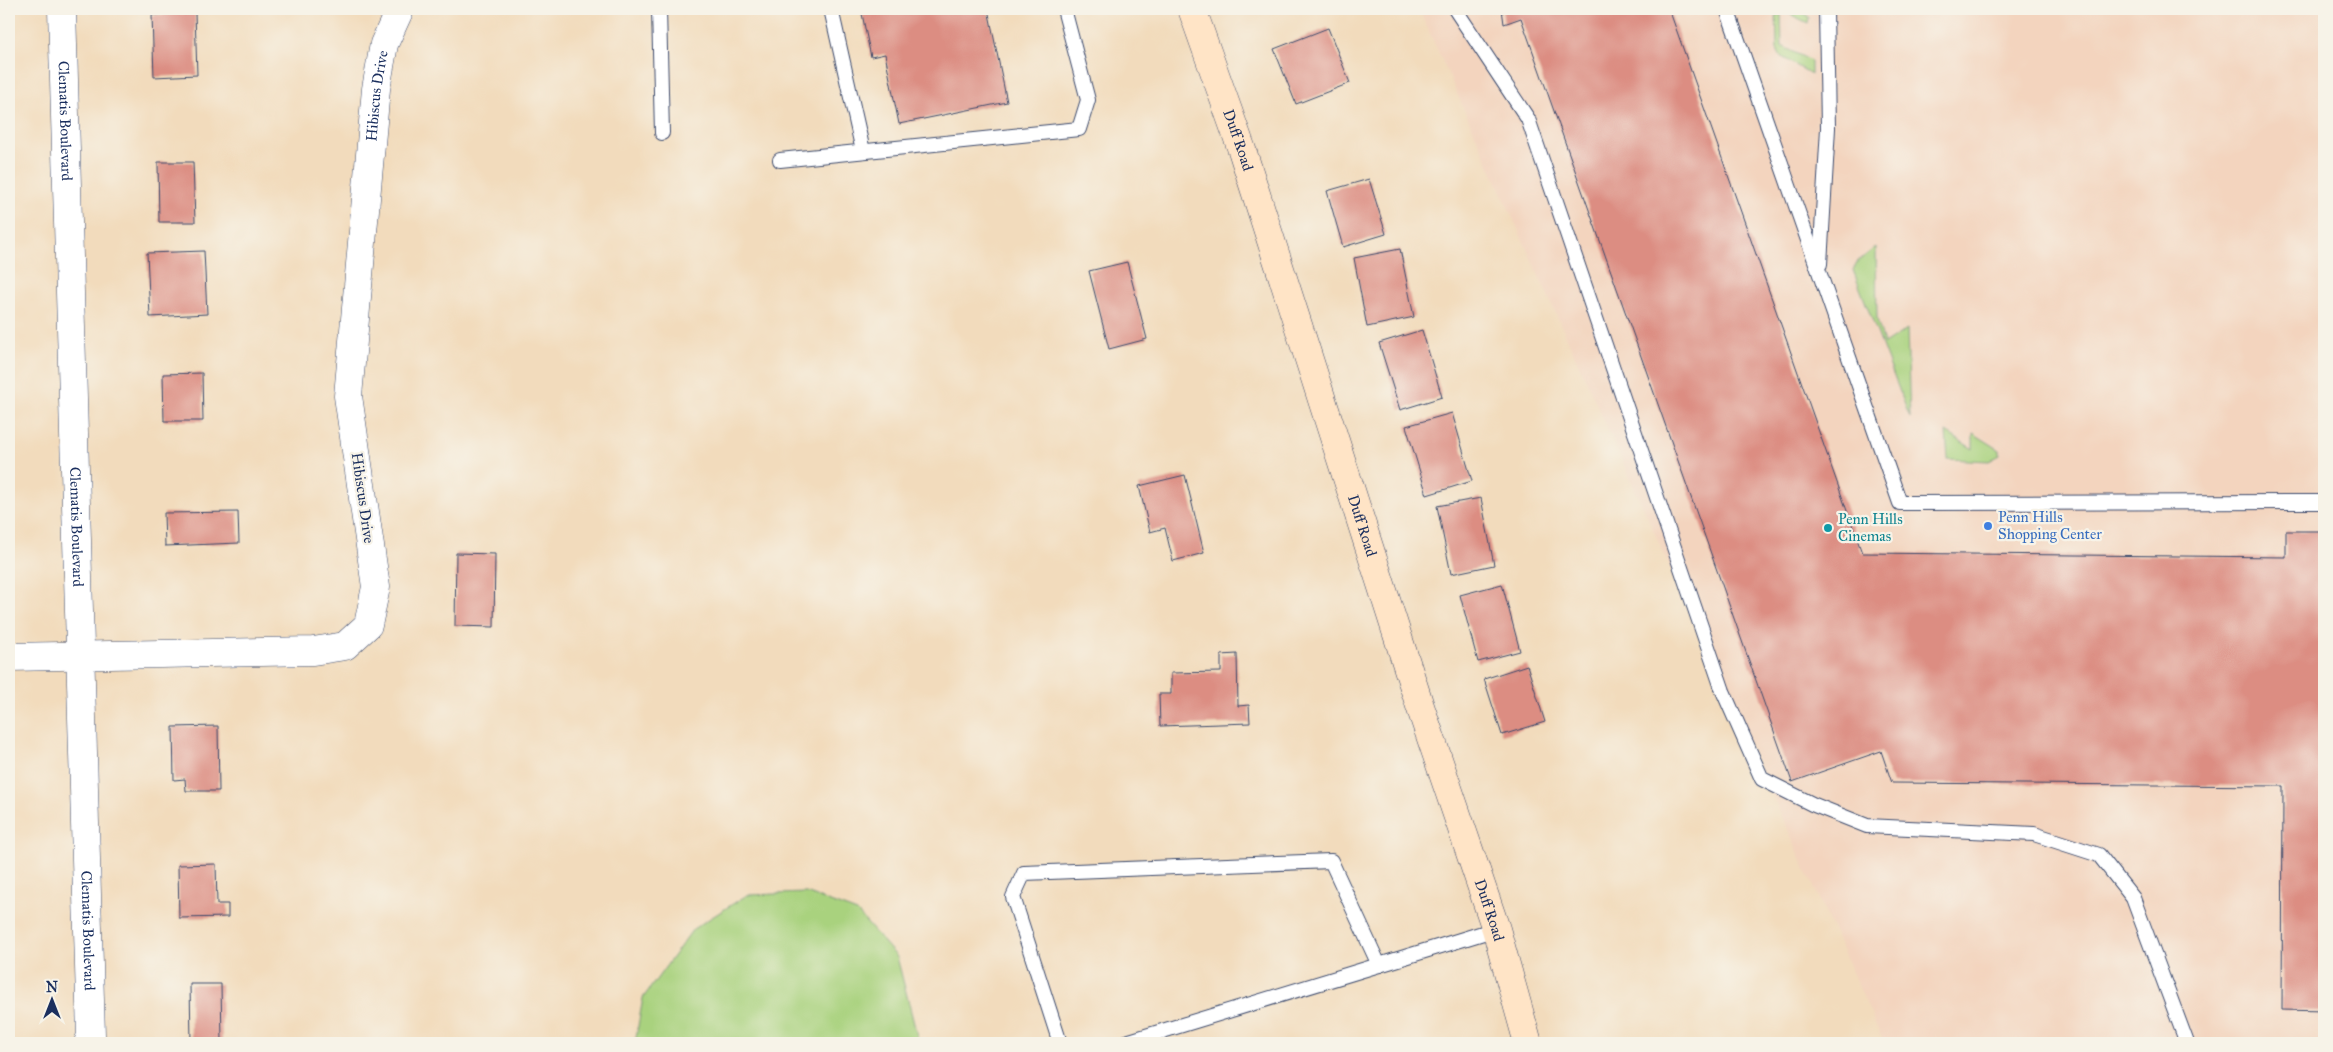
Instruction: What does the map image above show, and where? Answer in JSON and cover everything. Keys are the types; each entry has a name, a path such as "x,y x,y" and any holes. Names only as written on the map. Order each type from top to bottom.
{"street":[{"name":"Clematis Boulevard","path":"62,9 91,1036 88,1043"},
{"name":"Hibiscus Drive","path":"9,657 313,651 345,646 368,625 376,587 348,396 376,89 384,44 400,9"},
{"name":"Duff Road","path":"1192,9 1242,150 1420,706 1496,929 1528,1043"}],"lane":[{"path":"659,9 662,133"},
{"path":"831,9 863,151"},
{"path":"780,160 1079,129 1088,100 1064,9"},
{"path":"1455,9 1528,120 1722,691 1762,779 1812,804 1867,826 2034,834 2099,855 2133,898 2187,1043"},
{"path":"1727,9 1900,503 2324,502"},
{"path":"1819,273 1828,128 1826,9"},
{"path":"1060,1043 1013,897 1024,874 1331,861 1379,965"},
{"path":"1123,1043 1496,929"}],"shaded area":[{"name":"Penn Hills Shopping Center","path":"1419,9 2324,9 2324,1043 1884,1043"}],"green space":[{"path":"1776,9 1798,9 1809,17 1808,23 1781,10 1782,46 1811,61 1811,74 1780,56 1777,49"},
{"path":"1876,247 1877,319 1884,344 1907,329 1910,418 1853,270 1857,262"},
{"path":"1946,432 1973,449 1973,433 2000,450 2000,455 1989,461 1948,459"},
{"path":"806,893 857,912 897,957 919,1043 635,1043 643,998 693,929 747,895"}],"building":[{"path":"861,9 988,9 1007,102 899,124 885,54 871,57"},
{"path":"1502,9 1669,9 1862,553 2286,557 2286,531 2324,531 2324,1011 2282,1010 2283,786 1892,783 1881,751 1792,782 1521,18 1504,24"},
{"path":"195,13 197,75 154,77 152,15"},
{"path":"1328,28 1350,83 1296,104 1274,49"},
{"path":"158,162 193,162 195,222 159,222"},
{"path":"1369,179 1386,234 1343,247 1327,191"},
{"path":"1400,249 1414,317 1367,327 1354,258"},
{"path":"204,251 207,314 150,317 147,253"},
{"path":"1127,262 1147,339 1109,349 1089,271"},
{"path":"1422,330 1442,397 1400,410 1379,343"},
{"path":"202,373 203,421 164,421 163,374"},
{"path":"1452,413 1472,481 1427,495 1406,426"},
{"path":"1185,475 1204,553 1173,561 1165,528 1150,532 1139,486"},
{"path":"1481,498 1494,565 1451,574 1437,506"},
{"path":"238,512 239,543 165,546 164,513"},
{"path":"456,553 495,554 494,627 455,626"},
{"path":"1502,584 1520,651 1478,662 1460,595"},
{"path":"1237,654 1238,706 1249,705 1250,723 1160,726 1159,694 1171,694 1171,673 1221,672 1221,655"},
{"path":"1527,665 1545,722 1502,735 1484,679"},
{"path":"218,726 219,791 186,791 185,779 174,780 173,727"},
{"path":"216,864 217,904 228,904 228,917 179,918 178,865"},
{"path":"190,984 221,984 222,1043 191,1043"}],"place":[{"name":"Penn Hills Shopping Center","path":"1988,526"},
{"name":"Penn Hills Cinemas","path":"1828,528"}]}
